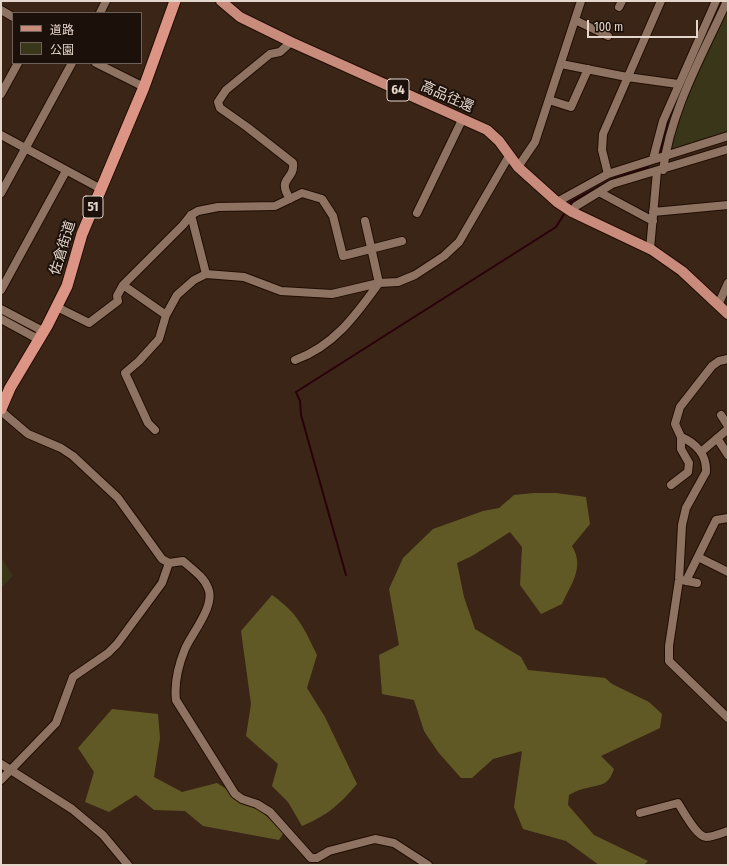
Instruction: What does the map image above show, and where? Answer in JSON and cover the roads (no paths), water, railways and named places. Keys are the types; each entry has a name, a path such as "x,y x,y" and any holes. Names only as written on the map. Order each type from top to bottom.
{"highway":[{"name":"佐倉街道","path":"1,410 10,388 42,336 67,286 82,234 144,87 175,1"}],"main road":[{"name":"高品往還","path":"221,1 240,17 291,42 487,130 499,141 518,167 557,202"},
{"name":"64","path":"557,202 572,212 650,249 682,271 728,314"}],"street":[{"path":"100,12 106,1"},
{"path":"518,167 535,142 581,1"},
{"path":"608,174 602,150 603,134 661,1"},
{"path":"653,159 662,121 716,1"},
{"path":"650,249 660,171 674,118 727,1"},
{"path":"1,10 12,16"},
{"path":"575,20 608,36"},
{"path":"290,199 284,189 284,184 294,168 293,163 220,108 218,102 226,90 270,54 280,52 291,42"},
{"path":"1,94 17,64"},
{"path":"1,193 71,64"},
{"path":"98,64 144,87"},
{"path":"561,64 627,77 678,84"},
{"path":"549,100 570,107 588,69"},
{"path":"417,213 462,120"},
{"path":"1,135 101,189"},
{"path":"557,202 608,174 728,136"},
{"path":"572,212 576,206 612,184 660,171 728,149"},
{"path":"155,430 148,423 125,373 139,361 159,338 171,304 185,287 206,274 244,276 281,292 332,294 379,283 398,282 415,275 449,252 459,242 509,156"},
{"path":"1,290 66,171"},
{"path":"599,192 653,221"},
{"path":"57,307 89,323 118,301 117,296 123,285 183,225 190,215 218,207 275,206 302,193 322,198 333,216 343,256 402,241"},
{"path":"654,212 728,205"},
{"path":"190,215 206,274"},
{"path":"295,360 319,350 332,339 356,316 379,283 365,221"},
{"path":"718,305 728,283"},
{"path":"123,285 166,315"},
{"path":"1,308 39,329 42,336 34,337 1,319"},
{"path":"671,485 688,472 689,463 681,449 681,437 675,424 680,407 712,366 719,361 728,359"},
{"path":"1,410 28,434 61,448 73,456 118,498 162,559 169,563 183,561 204,580 209,588 210,598 207,608 185,650 174,683 176,700 229,787 242,799 257,804 270,812 311,858 317,858 329,851 375,839 394,843 428,865"},
{"path":"701,452 728,427 721,415"},
{"path":"681,437 690,441 701,452 706,465 706,472 686,508 682,525 683,580 669,646 669,661 725,709 728,718"},
{"path":"717,438 728,455"},
{"path":"683,580 698,557 716,520 728,518"},
{"path":"698,557 728,572"},
{"path":"1,780 56,723 73,677 108,653 117,644 162,583 169,563"},
{"path":"683,580 697,583"},
{"path":"1,764 72,809 103,835 128,865"},
{"path":"640,813 678,803 692,825 702,836 707,837 728,831"}],"waterway":[{"path":"689,72 722,1"},
{"path":"660,152 669,116"},
{"path":"569,205 571,202 613,179 648,167"},
{"path":"346,575 301,415 300,401 296,392 556,227 566,211"}]}
